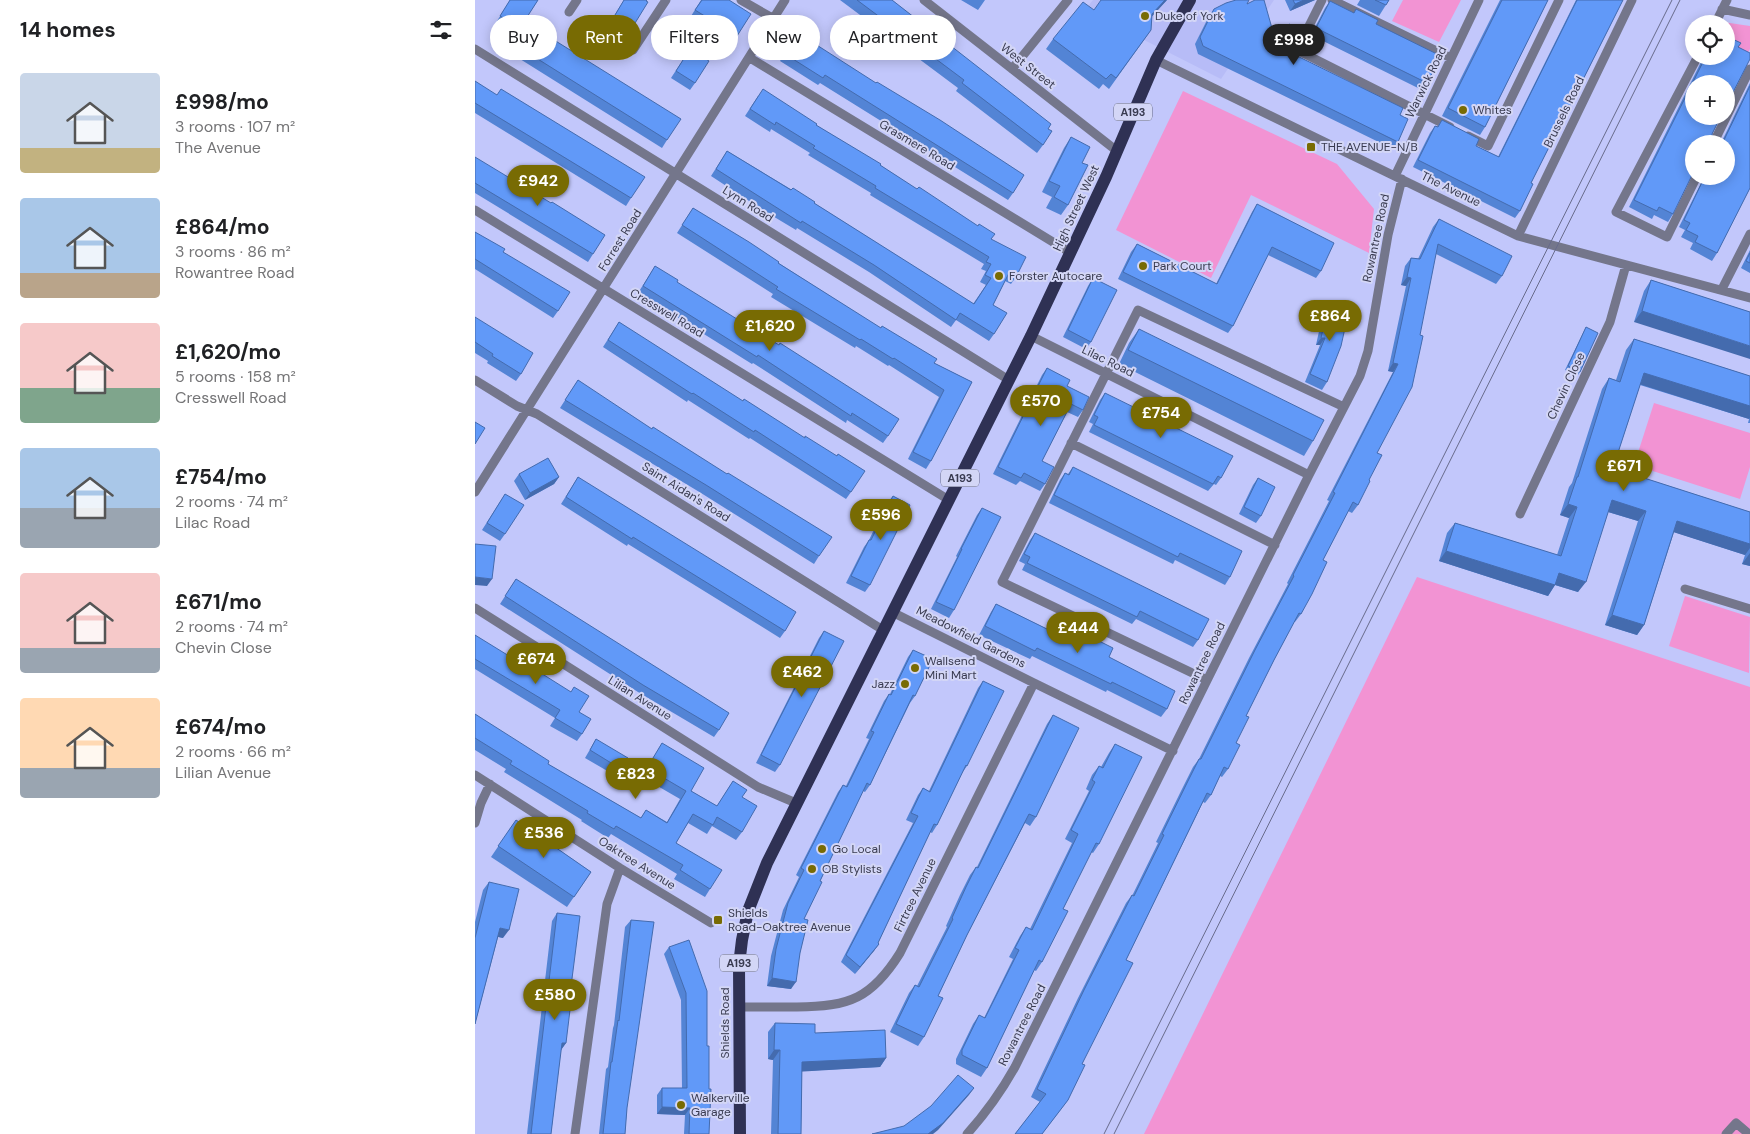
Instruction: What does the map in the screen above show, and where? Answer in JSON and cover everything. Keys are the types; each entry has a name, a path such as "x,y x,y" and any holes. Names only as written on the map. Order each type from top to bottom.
{"main road":[{"name":"High Street West","path":"796,803 1031,336 1071,253 1156,60 1190,0"},
{"name":"Shields Road","path":"740,1134 739,965 742,940 748,911 767,863 796,803"}],"street":[{"path":"569,12 577,0"},
{"path":"641,38 666,0"},
{"path":"741,0 767,15"},
{"name":"Forrest Road","path":"776,15 785,0"},
{"name":"West Street","path":"924,0 1117,151"},
{"path":"1012,69 1068,0"},
{"path":"1322,0 1297,50 1489,146 1559,0"},
{"path":"1333,0 1451,58"},
{"name":"Warwick Road","path":"1398,177 1424,114 1479,0"},
{"name":"Brussels Road","path":"1518,236 1632,0"},
{"path":"1725,4 1750,15"},
{"name":"Lynn Road","path":"475,49 1009,380"},
{"name":"Forrest Road","path":"475,492 748,60"},
{"name":"Grasmere Road","path":"752,60 1071,253"},
{"name":"The Avenue","path":"1156,60 1518,236 1750,298"},
{"path":"1693,65 1617,212 1667,237 1693,185"},
{"path":"1717,135 1750,69"},
{"name":"Rowantree Road","path":"967,1134 1001,1094 1360,376 1368,351 1398,177"},
{"name":"Cresswell Road","path":"475,210 949,500"},
{"path":"1722,290 1750,234"},
{"name":"Chevin Close","path":"1519,514 1610,322 1626,264"},
{"path":"1207,680 1002,582 1071,443 1139,310 1344,407"},
{"name":"Lilac Road","path":"1031,336 1309,475"},
{"name":"Saint Aidan's Road","path":"475,380 527,411 546,419 883,630"},
{"path":"1071,443 1275,545"},
{"path":"1685,589 1750,609"},
{"name":"Lilian Avenue","path":"475,608 759,787 796,803"},
{"name":"Meadowfield Gardens","path":"892,612 1173,751"},
{"name":"Firtree Avenue","path":"739,1007 835,1006 870,990 882,979 900,953 1034,683"},
{"name":"Oaktree Avenue","path":"475,775 620,868 711,923"},
{"path":"475,823 481,803 490,784"},
{"path":"575,1134 607,904 620,868"},
{"path":"1726,1134 1736,1123 1749,1134"}],"shaded area":[{"path":"1093,0 1274,0 1221,79 1085,10"},
{"path":"1403,0 1461,0 1439,42 1392,21"},
{"path":"1735,24 1750,26 1750,49 1744,60 1735,53"},
{"path":"1183,91 1337,164 1374,209 1369,253 1251,195 1211,278 1116,230"},
{"path":"1654,403 1750,433 1750,467 1740,499 1634,465"},
{"path":"1417,577 1750,687 1750,1134 1144,1134"},
{"path":"1685,596 1750,617 1749,673 1669,646"}],"building":[{"path":"510,0 538,0 528,15 501,15"},
{"path":"624,0 647,0 648,2 640,15 615,15"},
{"path":"702,0 729,0 751,14 748,15 748,19 738,34 738,15 703,15 695,10"},
{"path":"857,0 892,0 911,15 877,15"},
{"path":"1101,0 1165,0 1152,14 1151,30 1116,78 1111,74 1106,79 1053,39 1083,2 1094,10"},
{"path":"1236,0 1249,0 1247,4 1255,0 1264,0 1277,46 1289,24 1301,30 1291,53 1403,108 1400,115 1408,119 1398,142 1203,46 1200,37 1214,9"},
{"path":"1293,0 1304,0 1295,4"},
{"path":"1375,0 1389,0 1386,5"},
{"path":"1502,0 1548,0 1485,127 1448,108"},
{"path":"1577,0 1623,0 1531,183 1533,184 1520,211 1418,160 1435,126 1438,127 1442,120 1479,139 1476,146 1499,157"},
{"path":"1330,1 1354,13 1356,9 1378,20 1376,24 1441,56 1427,83 1316,28"},
{"path":"1735,40 1741,43 1738,47 1750,53 1750,59 1735,88 1735,75 1696,75 1702,65 1735,65"},
{"path":"557,42 567,48 567,60 586,60 681,119 667,140 539,60 557,60"},
{"path":"820,47 830,54 830,60 840,60 940,120 1024,175 1013,193 825,75 823,78 794,60 820,60"},
{"path":"956,50 1051,124 1048,129 1052,131 1043,145 962,83 964,80 937,60 956,60"},
{"path":"683,60 709,61 695,83 676,71"},
{"path":"475,81 497,95 501,89 645,177 631,198 475,103"},
{"path":"1750,86 1750,188 1717,253 1695,242 1698,236 1686,230 1690,223 1684,220 1701,185 1735,185 1735,135 1726,135 1731,125 1735,125 1735,117"},
{"path":"763,89 917,189 919,187 978,226 979,224 995,234 991,239 1026,257 1016,277 1009,273 993,305 1007,313 994,334 960,313 956,320 874,265 802,221 801,223 716,169 727,151 791,190 793,188 974,304 991,278 985,275 991,264 986,262 989,257 875,188 876,186 813,148 815,146 776,122 775,125 750,109"},
{"path":"1685,98 1685,125 1716,125 1712,135 1685,135 1685,185 1687,185 1673,214 1659,207 1657,211 1634,200"},
{"path":"1071,137 1090,147 1082,163 1088,165 1068,205 1054,197 1060,186 1049,181"},
{"path":"475,157 605,235 593,254 475,183"},
{"name":"Park Court","path":"1257,204 1334,243 1321,271 1272,247 1233,326 1123,272 1137,244 1217,284"},
{"path":"693,208 881,328 882,326 937,359 934,363 972,382 931,461 913,452 944,390 894,358 860,340 776,289 778,287 682,225"},
{"path":"1439,219 1512,256 1502,276 1438,244 1420,335 1423,336 1412,387 1377,453 1382,455 1370,481 1358,505 1353,502 1323,560 1327,562 1312,594 1301,614 1299,613 1246,716 1249,717 1236,743 1240,745 1228,769 1224,767 1211,795 1207,793 1126,960 1133,963 1082,1064 1085,1065 1068,1100 1042,1134 1015,1134 1046,1094 1037,1089 1084,990 1132,895 1134,896 1187,783 1294,576 1335,493 1333,492 1398,364 1393,363 1411,278 1407,277 1411,258 1420,259"},
{"path":"475,232 505,249 503,252 570,292 558,311 475,259"},
{"path":"1750,253 1750,263 1746,261"},
{"path":"655,266 678,280 677,282 779,345 780,343 899,419 888,436 852,413 851,416 758,355 757,357 643,286"},
{"path":"1093,278 1117,290 1091,342 1068,330"},
{"path":"1651,280 1750,312 1750,346 1642,311"},
{"path":"1328,306 1349,310 1341,346 1327,382 1310,374 1325,338 1321,338"},
{"path":"475,317 533,353 521,374 492,356 493,354 475,342"},
{"path":"619,322 743,401 744,399 805,438 805,436 865,471 851,492 755,430 754,432 608,340"},
{"path":"1586,327 1598,333 1580,372 1568,366"},
{"path":"1139,329 1324,420 1313,441 1128,350"},
{"path":"1634,339 1750,376 1750,406 1644,373 1613,468 1750,512 1750,544 1677,521 1644,625 1612,615 1646,511 1612,500 1586,582 1559,573 1555,585 1446,551 1455,523 1561,556 1577,507 1568,504 1609,378 1620,382"},
{"path":"1047,368 1070,380 1067,386 1089,397 1083,410 1071,404 1042,461 1054,467 1045,484 1024,473 1021,478 998,467"},
{"path":"578,380 652,429 653,427 832,537 819,556 565,400"},
{"path":"1105,393 1233,456 1221,478 1218,476 1213,484 1094,425 1098,417 1094,415"},
{"path":"475,422 485,428 475,444"},
{"path":"548,458 559,477 530,493 519,474"},
{"path":"1073,467 1242,551 1230,577 1180,553 1178,557 1054,495 1065,473 1069,475"},
{"path":"578,477 796,612 785,631 566,497"},
{"path":"1258,478 1275,487 1261,516 1244,507"},
{"path":"505,494 524,505 505,534 487,523"},
{"path":"893,496 910,505 870,585 851,576"},
{"path":"982,508 1001,517 954,610 936,602"},
{"path":"1035,533 1209,619 1198,640 1140,611 1137,617 1027,563 1030,557 1024,554"},
{"path":"475,544 496,546 492,579 475,577"},
{"path":"516,579 729,713 719,730 643,685 505,596"},
{"path":"996,604 1051,631 1052,629 1071,638 1075,629 1113,648 1109,657 1175,691 1167,709 1037,648 1035,651 985,626"},
{"path":"824,631 844,641 780,765 761,755"},
{"path":"475,635 571,692 574,687 589,696 579,712 591,719 582,734 555,718 560,710 475,659"},
{"path":"913,650 933,659 915,696 913,695 870,785 867,783 820,881 822,882 804,919 808,920 800,953 796,982 772,978 776,949 788,903 804,870 801,868 843,785 847,787 874,732 871,731"},
{"path":"983,681 1004,691 937,825 934,824 879,944 860,967 846,955 918,816 911,813 923,788 930,792"},
{"path":"475,714 549,761 548,764 641,818 646,810 667,823 686,791 647,768 662,743 704,768 691,791 717,806 733,781 747,790 742,797 757,806 742,832 717,817 713,825 693,814 676,843 722,870 710,889 680,870 683,865 616,826 614,829 587,813 588,811 510,764 512,761 475,738"},
{"path":"1053,715 1079,728 1036,817 1029,814 967,935 938,996 943,998 924,1037 896,1024 915,985 919,987 953,919 966,887 976,867 978,868"},
{"path":"596,739 628,758 621,769 590,750"},
{"path":"1115,744 1142,757 1099,844 1096,843 1063,909 1068,911 1042,962 1039,960 987,1068 962,1055 962,1050 979,1015 985,1018 1019,950 1015,948 1026,927 1032,930 1078,834 1071,830 1095,782 1092,780 1099,766 1103,768"},
{"path":"516,820 591,872 574,897 498,846"},
{"path":"489,882 519,889 509,930 500,928 475,1024 475,938"},
{"path":"557,913 580,916 568,1010 570,1010 566,1043 562,1043 551,1134 531,1134"},
{"path":"631,920 654,922 627,1108 625,1134 603,1134 611,1062 619,1021"},
{"path":"689,940 707,991 707,1046 709,1046 709,1089 711,1089 709,1134 689,1134 690,1108 662,1107 662,1088 687,1088 686,993 669,947"},
{"path":"775,1023 815,1024 815,1033 885,1030 886,1058 802,1062 801,1134 778,1134 780,1050 774,1050"},
{"path":"958,1075 974,1088 943,1123 928,1134 872,1134 904,1126 931,1106"}],"tram line":[{"path":"1104,1134 1672,0"},
{"path":"1114,1134 1680,0"}],"place":[{"name":"Duke of York","path":"1145,16"},
{"name":"Whites","path":"1463,110"},
{"name":"THE AVENUE-N/B","path":"1311,147"},
{"name":"Park Court","path":"1143,266"},
{"name":"Forster Autocare","path":"999,276"},
{"name":"Wallsend Mini Mart","path":"915,668"},
{"name":"Jazz","path":"905,684"},
{"name":"Go Local","path":"822,849"},
{"name":"OB Stylists","path":"812,869"},
{"name":"Shields Road-Oaktree Avenue","path":"718,920"},
{"name":"Walkerville Garage","path":"681,1105"}]}
